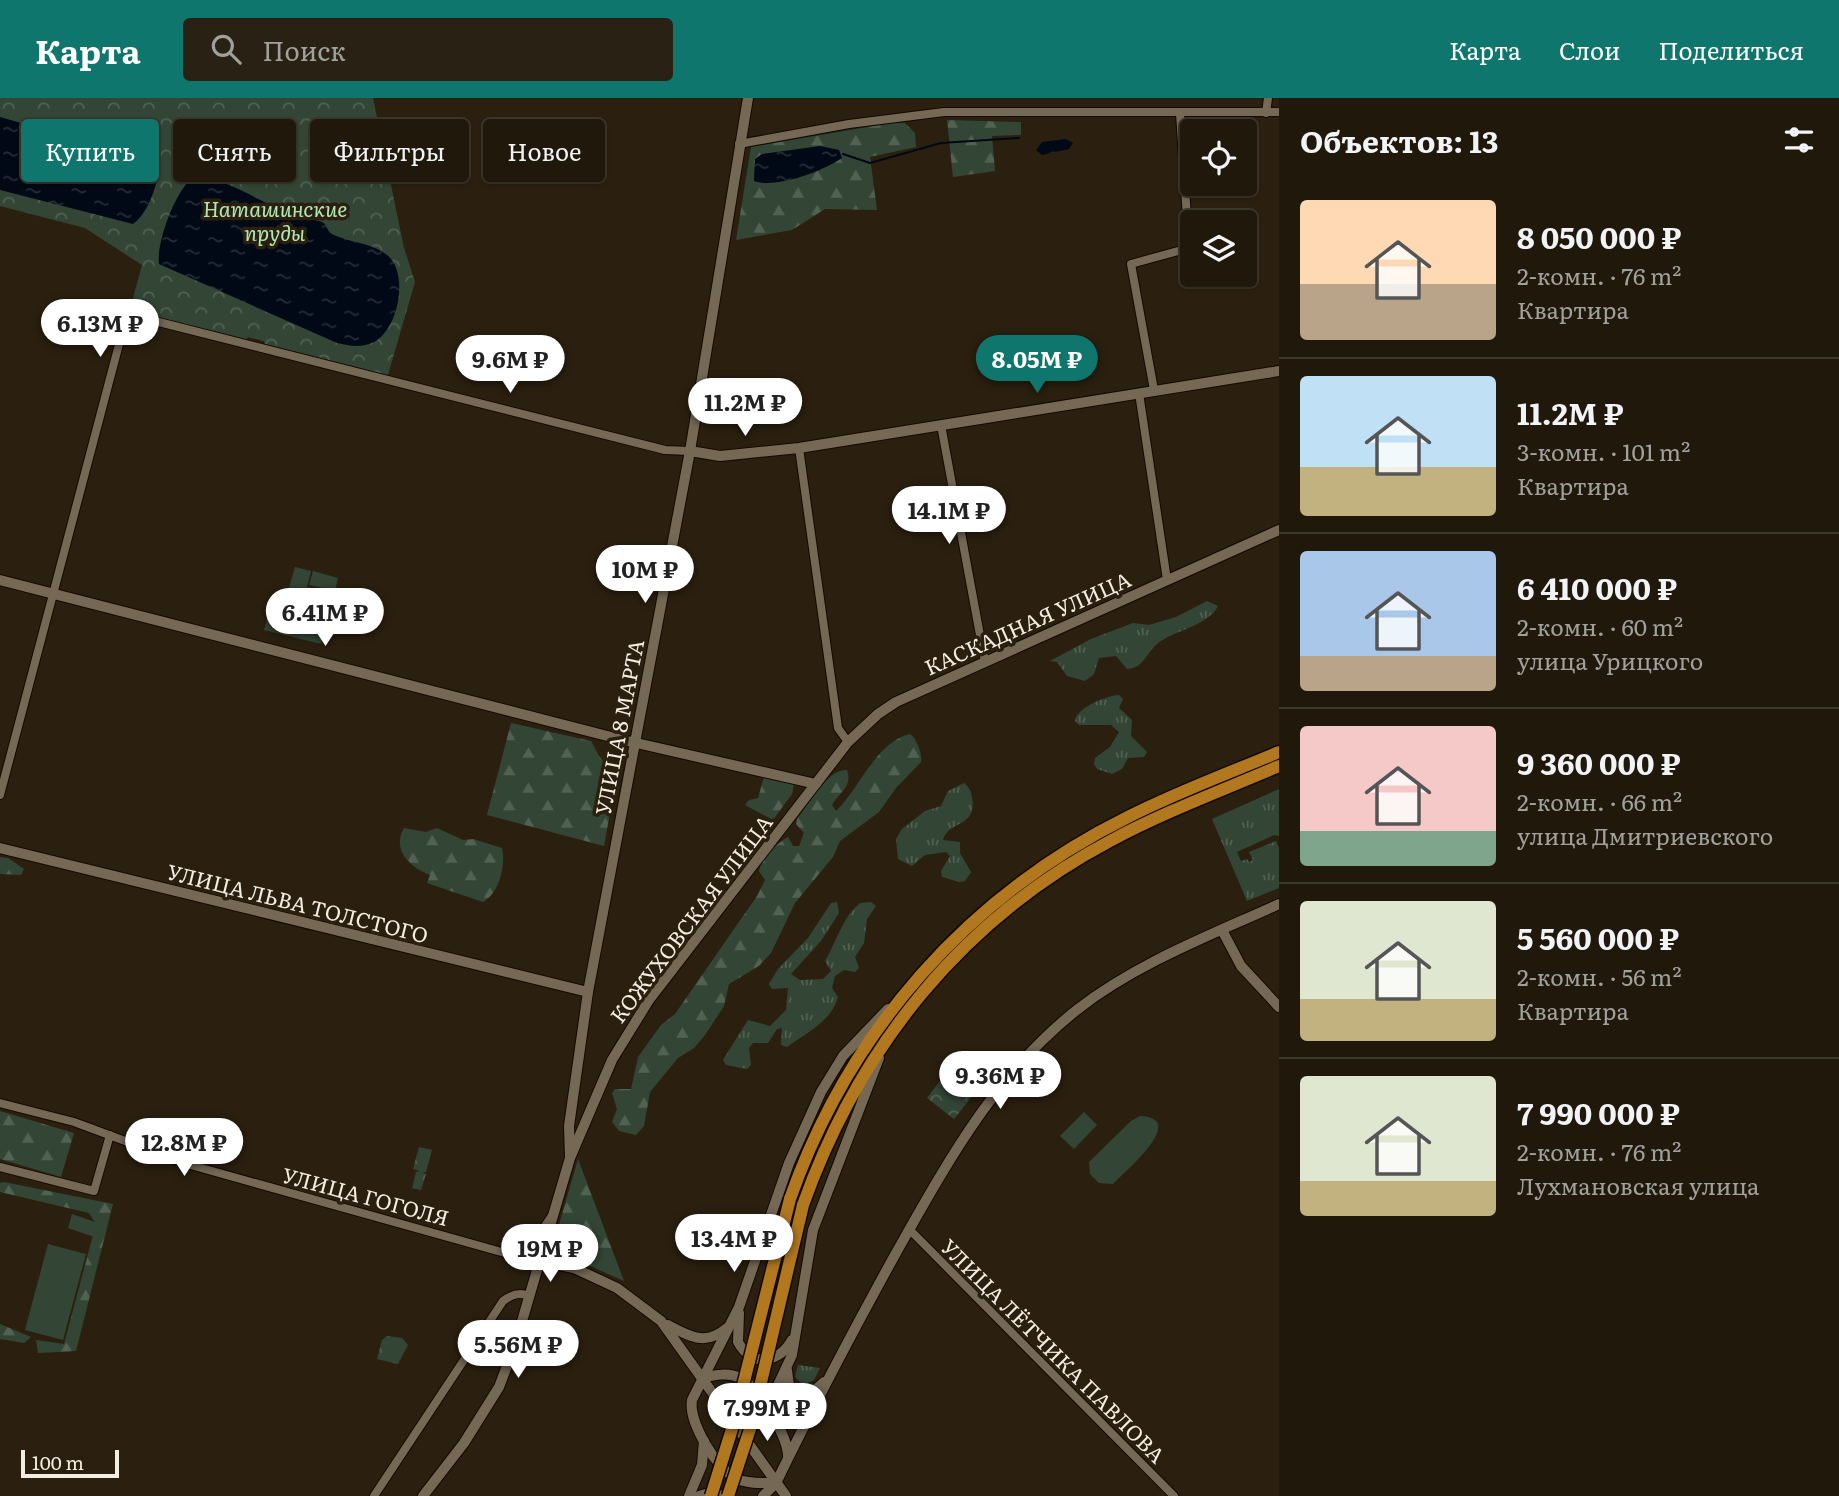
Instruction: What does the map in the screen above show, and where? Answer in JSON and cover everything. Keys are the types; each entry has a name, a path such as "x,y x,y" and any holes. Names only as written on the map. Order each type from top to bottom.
{"highway":[{"path":"711,1496 732,1429 790,1199 826,1111 861,1050 902,995 981,914 1058,856 1128,817 1279,752"},
{"path":"725,1496 750,1429 803,1205 824,1148 859,1079 888,1035 967,946 1044,882 1125,834 1279,766"}],"street":[{"name":"УЛИЦА 8 МАРТА","path":"570,1158 572,1106 588,992 690,451 748,98"},
{"path":"1266,113 1268,98"},
{"path":"739,144 849,124 944,112 1279,112"},
{"path":"1154,390 1131,264 1189,248 1180,113"},
{"path":"0,795 127,314 654,447 720,456 799,448 1279,371"},
{"path":"1139,393 1167,580"},
{"path":"941,425 985,662"},
{"path":"799,448 838,728 848,742"},
{"name":"КАСКАДНАЯ УЛИЦА","path":"816,784 848,742 877,714 896,702 1279,530"},
{"path":"0,580 635,742 816,784"},
{"name":"КОЖУХОВСКАЯ УЛИЦА","path":"570,1158 612,1060 649,1000 816,784"},
{"name":"УЛИЦА ЛЬВА ТОЛСТОГО","path":"0,848 588,992"},
{"path":"763,1496 776,1483 944,1166 985,1104 1048,1036 1079,1009 1118,982 1279,904"},
{"path":"1222,930 1241,966 1279,1007"},
{"path":"776,1483 747,1482 731,1476 704,1440 691,1414 692,1400 740,1307 789,1163 821,1092 843,1056 902,995"},
{"path":"776,1423 771,1400 787,1368 797,1330 816,1220 888,1035"},
{"name":"УЛИЦА ГОГОЛЯ","path":"0,1103 74,1122 187,1164 520,1256"},
{"path":"572,1106 579,1116 586,1115 591,1110"},
{"path":"0,1167 94,1191 110,1135"},
{"path":"423,1496 464,1443 499,1387 541,1262 570,1158"},
{"path":"556,1209 537,1238 520,1256 574,1268 617,1288 661,1321 685,1335 703,1340 716,1336 730,1325"},
{"name":"УЛИЦА ЛЁТЧИКА ПАВЛОВА","path":"909,1229 1174,1496"},
{"path":"374,1496 503,1301 514,1295 525,1294 530,1297"},
{"path":"740,1307 738,1342 747,1354 756,1359 765,1360 780,1356 797,1330"},
{"path":"661,1321 786,1496"},
{"path":"787,1368 789,1386 801,1394 815,1391 830,1377"},
{"path":"702,1378 727,1374 740,1378 751,1386 786,1440 788,1458"},
{"path":"776,1423 794,1431 809,1417"},
{"path":"689,1496 702,1465 704,1440"},
{"path":"699,1496 709,1493 725,1496"}],"green space":[{"name":"Наташинские пруды","path":"0,98 373,98 377,119 310,119 310,182 390,182 404,248 415,282 387,378 265,347 264,341 248,337 244,342 129,313 142,265 85,228 0,206"},
{"path":"947,120 1021,122 1021,135 992,136 995,171 953,177"},
{"path":"891,123 905,123 915,133 916,147 870,157 877,210 825,209 792,230 736,240 751,147"},
{"path":"295,567 311,571 303,603 286,598"},
{"path":"313,571 338,578 335,591 309,585"},
{"path":"308,587 331,593 327,606 305,600"},
{"path":"273,597 329,612 321,644 264,630"},
{"path":"1207,601 1218,606 1213,613 1200,623 1161,641 1133,668 1127,669 1116,656 1099,658 1094,674 1085,681 1067,676 1057,662 1050,661 1091,639 1133,623 1149,625 1176,617"},
{"path":"1119,695 1123,699 1119,708 1132,720 1131,736 1147,752 1144,757 1128,758 1122,769 1112,774 1097,769 1095,758 1110,747 1119,732 1111,725 1079,725 1075,721 1086,707"},
{"path":"511,723 591,741 599,756 617,774 604,846 487,815"},
{"path":"910,734 915,739 921,762 896,788 879,812 840,841 833,857 795,903 771,953 759,966 729,984 724,1006 705,1035 694,1048 678,1058 650,1092 644,1126 636,1135 619,1131 612,1122 617,1109 612,1093 615,1089 631,1089 638,1057 661,1025 675,1014 757,896 765,880 759,871 766,856 788,837 793,846 799,846 804,833 796,824 797,819 819,788 833,775 847,770 847,785 832,805 836,811 887,746"},
{"path":"764,777 794,784 792,794 773,820 745,805 749,800 758,798"},
{"path":"964,783 972,795 971,814 950,829 943,840 960,842 960,853 971,872 965,881 942,877 941,871 950,856 946,852 925,855 912,866 898,859 896,839 902,829 925,811 941,806 948,791"},
{"path":"1279,789 1279,836 1274,835 1237,852 1241,861 1247,859 1249,862 1253,860 1249,852 1276,841 1279,848 1279,888 1247,901 1212,819"},
{"path":"404,828 426,832 437,828 463,840 473,839 502,848 502,870 493,893 483,902 427,883 430,875 410,863 402,851 400,844"},
{"path":"0,857 8,858 24,869 21,875 0,874"},
{"path":"837,902 839,913 821,941 791,974 800,980 823,979 831,971 825,961 840,930 860,903 871,902 876,906 867,919 864,943 855,957 859,968 855,972 844,970 835,976 832,988 838,997 835,1006 817,1026 787,1047 781,1045 782,1028 777,1029 768,1043 753,1043 749,1048 751,1065 747,1069 726,1065 723,1060 748,1020 770,1026 786,1010 788,988 772,989 769,984 778,969 808,938 831,903"},
{"path":"958,1057 986,1079 954,1119 927,1098"},
{"path":"0,1111 74,1133 61,1177 0,1159"},
{"path":"1084,1112 1097,1125 1074,1149 1060,1136"},
{"path":"1140,1116 1154,1119 1158,1126 1149,1147 1113,1184 1099,1183 1090,1174 1089,1162 1131,1121"},
{"path":"419,1147 432,1150 426,1172 422,1173 426,1174 421,1190 412,1188 416,1172 420,1171 413,1169"},
{"path":"578,1159 624,1281 552,1249"},
{"path":"0,1183 113,1204 76,1351 38,1353 36,1340 64,1344 96,1224 89,1213 0,1192"},
{"path":"72,1214 98,1223 94,1237 68,1228"},
{"path":"48,1244 86,1254 63,1340 25,1330"},
{"path":"0,1324 31,1337 24,1343 0,1339"},
{"path":"387,1336 402,1338 408,1345 398,1364 377,1359 382,1340"},
{"path":"798,1365 820,1368 814,1380 803,1385 795,1377"}],"water":[{"path":"0,117 21,123 21,182 156,182 146,209 133,224 0,190"},
{"path":"1066,139 1073,143 1069,149 1042,155 1036,150 1042,142"},
{"path":"820,146 839,150 842,158 787,181 754,181 755,159 762,154"},
{"name":"Наташинские пруды","path":"188,182 222,182 283,211 322,222 332,234 379,250 391,259 399,279 398,304 389,327 374,342 365,345 337,343 159,264 164,229"}],"waterway":[{"path":"843,154 870,163 941,143 1019,138"}]}
